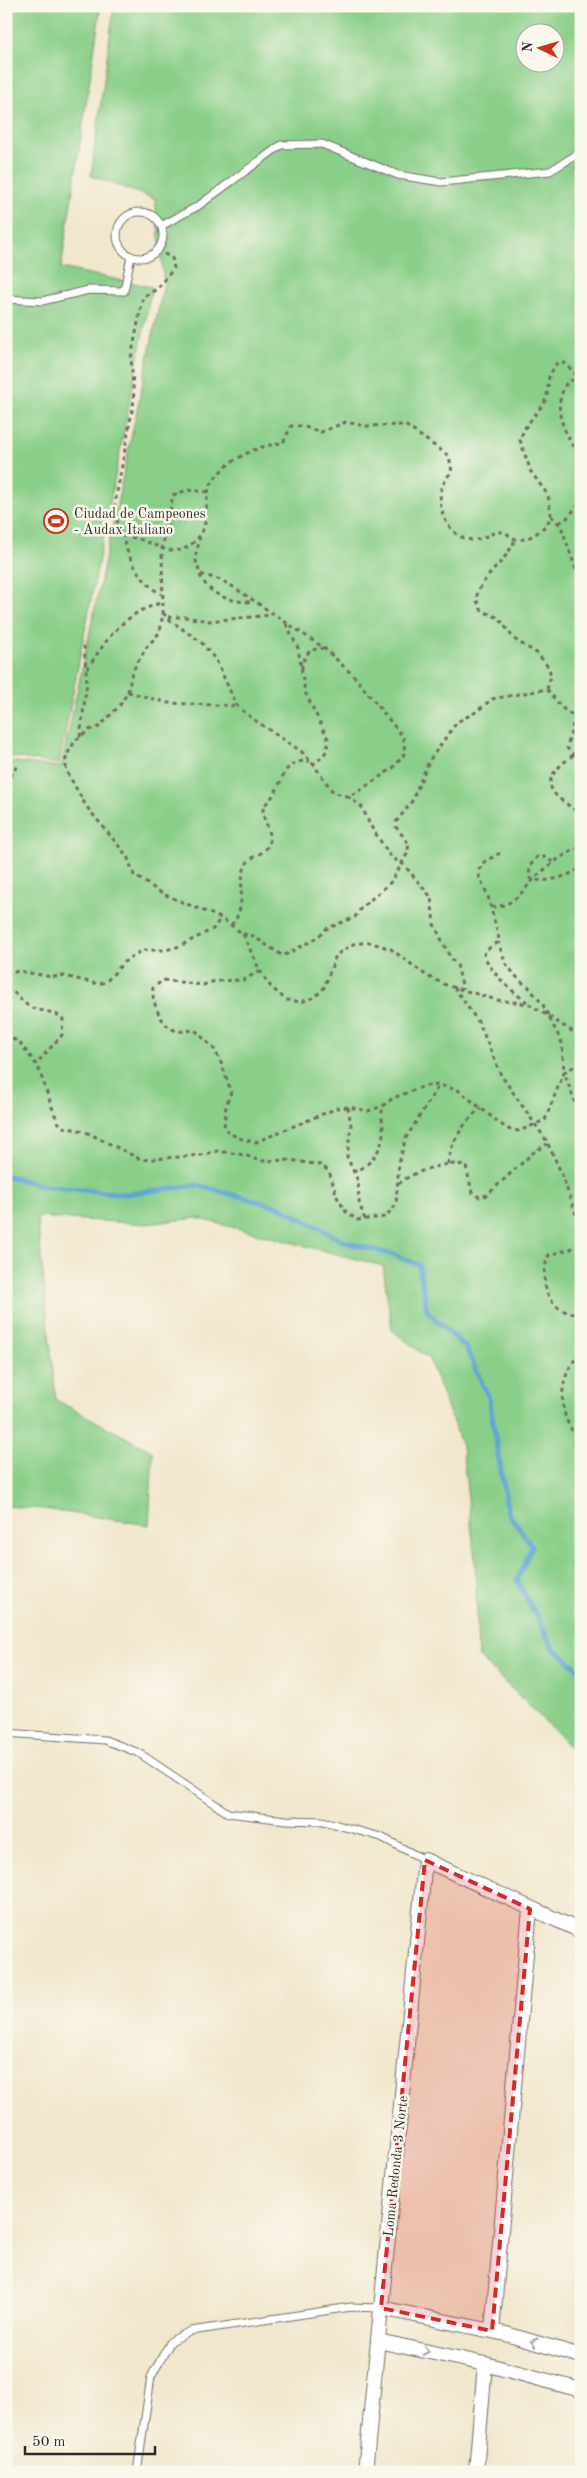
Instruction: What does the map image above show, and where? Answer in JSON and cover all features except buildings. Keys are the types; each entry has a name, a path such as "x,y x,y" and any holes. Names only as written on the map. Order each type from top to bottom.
{"street":[{"path":"425,1860 581,1931"},
{"name":"Loma Redonda 3 Norte","path":"365,2472 425,1860"},
{"path":"492,2331 530,1909"},
{"path":"381,2308 492,2331 581,2356"},
{"path":"378,2341 486,2364 580,2390 581,2386"},
{"path":"476,2472 486,2364"}],"lane":[{"path":"161,226 198,206 281,145 322,144 398,175 441,182 550,171 581,152"},
{"path":"144,212 155,217 161,226 162,243 150,256 140,258 131,256 122,249 117,239 118,228 124,219 134,213 144,212"},
{"path":"6,298 23,301 42,301 89,290 124,291 131,256"},
{"path":"6,1733 105,1740 139,1753 228,1813 286,1820 323,1821 381,1837 425,1860"},
{"path":"137,2472 151,2377 171,2340 191,2331 351,2308 381,2308"}],"path":[{"path":"157,250 172,258 174,268 158,289 143,297 132,358 134,400 114,509 117,522 123,533 124,546 129,556 146,581 161,594"},
{"path":"581,460 559,417 560,397 564,387 567,382 579,378 565,363 560,362 554,367 549,376 547,396 544,403 524,429 520,440 532,472 548,495 551,515 558,523 576,570 581,570"},
{"path":"254,602 241,602 218,595 209,590 200,574 195,558 207,518 208,492 222,469 230,462 263,447 284,444 291,426 322,432 346,422 364,426 406,425 449,456 452,472 442,489 441,504 449,528 463,538 479,540 493,533 504,532 515,539 522,540 545,526 551,515"},
{"path":"208,492 187,490 172,494 162,549 161,604 163,612 160,632 146,648 132,672 128,692 104,723 80,738 68,753 67,772 86,806 127,856 134,875 158,891 221,918 243,934 253,936 283,956 317,938 326,929 355,917 361,908 392,881 409,844 396,827 396,822 411,803 429,761 457,722 476,712 492,698 547,689"},
{"path":"558,523 566,518 581,502"},
{"path":"123,533 162,549 180,551 196,541 201,534"},
{"path":"515,539 500,563 482,583 476,599 482,611 499,618 514,639 532,650 543,661 551,676 547,689"},
{"path":"200,574 221,580 324,648 346,667 398,729 405,745 405,753 393,768 364,789 346,796"},
{"path":"87,669 114,630 123,621 149,606 161,604"},
{"path":"163,612 201,642 216,660 237,706 312,762 333,792 356,800 362,807 384,847 431,897 434,924 450,957 457,964 464,989"},
{"path":"167,617 185,617 209,622 272,615"},
{"path":"231,925 239,914 243,875 248,862 266,849 270,839 262,811 265,803 273,796 284,772 292,765 300,760 312,762 325,756 328,748 328,739 308,700 301,675 298,648 285,624"},
{"path":"80,738 87,669 84,646"},
{"path":"301,675 302,663 310,650 324,648"},
{"path":"547,689 564,710 575,716 581,716"},
{"path":"128,692 168,703 237,706"},
{"path":"575,716 567,748 581,761"},
{"path":"573,755 554,772 551,779 551,789 554,796 577,812 581,812"},
{"path":"6,783 17,766"},
{"path":"492,907 506,905 522,894 533,880 553,862 570,850 581,847"},
{"path":"500,853 484,862 479,870 479,876 492,907 498,942 506,964 520,981 528,986 548,1015 562,1043 564,1072 581,1119"},
{"path":"553,862 544,857 533,860 529,870 529,877 533,880 546,881 572,873 581,867"},
{"path":"6,974 19,972 52,978 64,976 98,984 106,982 124,962 143,950 166,950 180,946 213,929 221,918"},
{"path":"243,934 260,971 271,986 286,1000 301,1002 309,1000 324,988 336,955 353,944 369,942 391,949 427,976 454,987 497,1000 530,1004"},
{"path":"498,942 485,951 487,962 508,987 581,1038"},
{"path":"581,949 581,956"},
{"path":"260,971 243,980 215,981 202,985 163,980 153,988 153,1002 168,1026 176,1031 194,1030 212,1046 222,1065 231,1092 226,1105 224,1128 236,1137 256,1142 337,1108 348,1106 368,1111 383,1106 393,1098 425,1086 439,1085 458,1090 507,1129 519,1131 536,1125 547,1117 564,1072 581,1064"},
{"path":"581,972 581,982"},
{"path":"454,987 479,1023 501,1075 547,1144 561,1172 581,1229"},
{"path":"6,990 16,993 25,1004 32,1008 50,1011 63,1019 62,1035 36,1064"},
{"path":"6,1034 21,1044 36,1064 58,1122 63,1127 84,1131 142,1160 202,1155 217,1151 246,1156 260,1161 290,1160 320,1165 329,1171 337,1197 346,1212 357,1220 385,1217 396,1205 399,1184 399,1162 406,1138 439,1085"},
{"path":"348,1106 351,1125 347,1157 360,1188 360,1202 364,1220"},
{"path":"353,1172 363,1169 379,1148 384,1133 381,1120 383,1106"},
{"path":"448,1164 449,1155 467,1120 481,1108"},
{"path":"399,1184 404,1178 458,1162 466,1166 472,1192 479,1197 487,1195 534,1152 547,1144"},
{"path":"577,1214 581,1181"},
{"path":"581,1246 549,1255 543,1270 543,1283 553,1302 564,1311 581,1314"},
{"path":"581,1354 570,1366 563,1406 568,1425 581,1441"}],"highlighted area":[{"path":"425,1860 530,1909 492,2331 381,2308"}],"green space":[{"name":"Ciudad de Campeones - Audax Italiano","path":"6,6 101,6 61,268 152,287 59,764 6,756"},
{"path":"114,6 581,6 581,1765 562,1738 478,1656 475,1559 462,1446 429,1359 392,1330 383,1266 197,1218 146,1224 37,1217 56,1400 153,1452 149,1525 44,1509 6,1506 6,761 61,767 164,283 155,199 91,176"}],"waterway":[{"path":"6,1175 43,1186 126,1194 197,1185 280,1207 345,1242 395,1255 419,1265 427,1311 466,1348 489,1398 508,1513 532,1546 517,1580 553,1648 581,1671"}],"place":[{"name":"Ciudad de Campeones - Audax Italiano","path":"56,521"}]}
